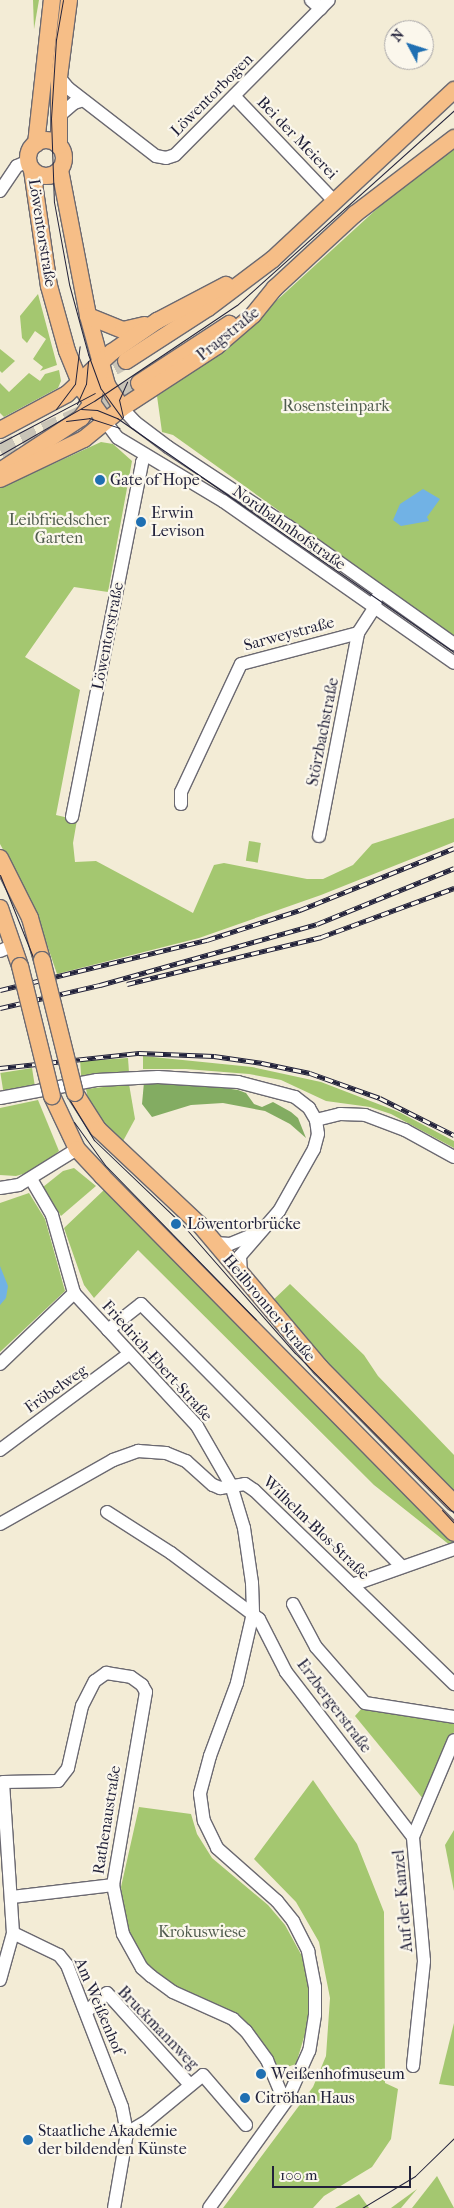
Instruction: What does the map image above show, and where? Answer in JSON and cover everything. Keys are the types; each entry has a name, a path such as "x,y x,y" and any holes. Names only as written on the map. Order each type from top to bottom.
{"main road":[{"name":"Löwentorstraße","path":"52,0 36,144 30,165 49,286 67,351 88,395 105,421"},
{"name":"Löwentorstraße","path":"69,0 59,77 59,146 64,158 60,170 88,316 107,385 122,408"},
{"name":"Pragstraße","path":"126,361 260,270 454,90"},
{"path":"355,214 454,124"},
{"name":"Pragstraße","path":"0,478 72,445 122,408 229,337 263,305 275,288 355,214 454,138"},
{"path":"36,144 46,140 59,146"},
{"name":"Löwentorstraße","path":"30,165 46,177 60,170"},
{"name":"Pragstraße","path":"0,430 67,394 88,395 101,361 157,322 260,270"},
{"path":"139,383 221,330 275,288"},
{"path":"88,316 123,330 157,322"},
{"path":"0,471 66,430 80,418 88,395 122,408"},
{"name":"Heilbronner Straße","path":"0,858 30,918 75,1093 98,1129 167,1192 215,1243 320,1367 454,1503"},
{"name":"Heilbronner Straße","path":"0,908 7,948 20,966 52,1096 77,1149 454,1533"}],"street":[{"name":"Löwentorbogen","path":"59,77 83,100 156,156 166,158 175,155 234,96 320,3"},
{"name":"Bei der Meierei","path":"234,96 335,202"},
{"path":"59,116 74,103 83,100"},
{"path":"0,191 17,166 30,165"},
{"name":"Nordbahnhofstraße","path":"122,408 135,422 168,447 376,587 454,644"},
{"name":"Nordbahnhofstraße","path":"105,421 118,438 223,501 454,663"},
{"name":"Löwentorstraße","path":"72,818 142,462 146,456"},
{"path":"375,607 376,587"},
{"name":"Sarweystraße","path":"182,804 181,792 241,664 358,633 375,607"},
{"name":"Störzbachstraße","path":"318,836 358,633"},
{"path":"0,1098 97,1080 158,1077 212,1080 261,1087 295,1097 309,1108 316,1120 318,1134 304,1170 279,1211 257,1233 240,1256 240,1274"},
{"path":"316,1120 340,1114 365,1115 405,1130 454,1157"},
{"path":"0,1188 10,1188 31,1179 77,1149"},
{"name":"Friedrich-Ebert-Straße","path":"31,1179 52,1215 74,1293 197,1426 231,1485 244,1528 252,1582 252,1612 237,1683 210,1756 200,1794 204,1821 217,1848 277,1901 293,1921 308,1951 315,1987 314,2015 308,2051 288,2100 209,2208"},
{"path":"215,1243 230,1244 257,1233"},
{"path":"0,1364 74,1293"},
{"path":"108,1330 141,1304 401,1566"},
{"name":"Fröbelweg","path":"0,1450 110,1371 129,1354"},
{"name":"Wilhelm-Blos-Straße","path":"0,1524 113,1460 138,1452 166,1453 186,1461 213,1486 220,1488 245,1484 254,1490 454,1684"},
{"name":"Erzbergerstraße","path":"107,1512 172,1553 241,1607 252,1612 265,1625 286,1672 413,1837"},
{"path":"352,1585 401,1566 454,1549"},
{"path":"293,1604 316,1647 365,1703 454,1717"},
{"name":"Rathenaustraße","path":"12,1897 3,1782 58,1781 63,1776 82,1706 100,1676 120,1674 131,1676 142,1685 145,1704 113,1885 119,1924 142,1968 174,1992 233,2019 254,2039 288,2100"},
{"name":"Auf der Kanzel","path":"413,2066 424,1961 413,1837 454,1740"},
{"path":"0,1980 13,1933 12,1897 113,1885"},
{"name":"Am Weißenhof","path":"13,1933 59,1955 67,1965 122,2107 127,2133 114,2208"},
{"name":"Bruckmannweg","path":"86,2012 107,1993 190,2085 203,2075 246,2125"},
{"path":"127,2133 147,2121 190,2085"}],"green space":[{"path":"33,0 39,0 34,29"},
{"name":"Rosensteinpark","path":"454,146 454,636 173,435 162,432 157,396 214,358 404,184"},
{"path":"38,294 57,365 40,371 43,367 33,359 46,339 35,331 27,343 22,338 20,316"},
{"path":"0,349 15,361 2,373 0,371"},
{"path":"59,370 61,381 58,388 4,417 0,413 0,383 9,392 29,373 40,381 45,374"},
{"name":"Leibfriedscher Garten","path":"101,442 113,444 132,461 108,592 74,587 25,657 80,690 56,815 77,820 73,843 75,862 96,861 193,913 214,865 224,863 307,879 323,879 353,865 372,844 454,818 454,842 321,895 199,938 57,974 34,906 0,844 0,488"},
{"path":"249,841 261,843 258,863 246,861"},
{"path":"143,1056 252,1067 321,1082 399,1112 454,1141 454,1148 391,1114 370,1107 326,1101 281,1080 249,1074 186,1069 143,1069"},
{"path":"128,1058 129,1073 81,1076 80,1061"},
{"path":"32,1068 35,1086 3,1091 0,1073"},
{"path":"144,1082 190,1083 238,1090 246,1093 254,1104 262,1107 273,1102 298,1118 306,1138 290,1124 265,1111 223,1103 191,1105 152,1117 142,1104"},
{"path":"129,1084 135,1119 122,1143 104,1126 88,1099 86,1089"},
{"path":"38,1100 59,1151 37,1170 16,1176 0,1175 0,1108"},
{"path":"74,1168 96,1186 61,1216 43,1187 63,1171"},
{"path":"105,1189 454,1539 454,1544 451,1546 374,1485 138,1250 94,1298 84,1285 64,1228"},
{"path":"29,1193 45,1219 65,1291 0,1352 0,1203"},
{"path":"290,1284 364,1355 378,1376 454,1455 454,1497 321,1361 271,1302"},
{"path":"363,1707 454,1720 454,1732 424,1800 355,1716"},
{"path":"313,1780 357,1844 384,1912 385,2083 398,2089 391,2139 372,2167 324,2196 313,2208 223,2208 313,2087 326,2056 330,1998 319,1942 296,1902 254,1859"},
{"name":"Krokuswiese","path":"139,1807 191,1814 197,1834 212,1858 268,1905 285,1925 303,1958 310,1990 308,2024 296,2064 278,2070 269,2051 251,2028 166,1983 143,1961 125,1928 121,1887"},
{"path":"454,1830 454,1891 445,1845"},
{"path":"454,2023 454,2086 439,2084"},
{"path":"437,2176 454,2208 412,2208"},
{"path":"417,2189 401,2208 391,2208"},
{"path":"359,2194 369,2208 335,2208"}],"water":[{"path":"423,489 440,499 427,517 429,521 401,526 393,520 400,504"},
{"path":"0,1266 8,1286 6,1298 0,1305"}],"tunnel":[{"path":"93,379 126,361"},
{"path":"0,450 99,406 139,383"}],"tram line":[{"path":"63,0 56,39 51,118 54,202 69,284 88,354 101,389 122,418"},
{"path":"0,455 94,401 237,305 454,110"},
{"path":"56,409 75,384 80,346"},
{"path":"77,404 86,384 88,361"},
{"path":"123,417 119,400 127,382"},
{"path":"0,443 95,393"},
{"path":"81,409 97,410 117,418 454,652"},
{"path":"66,421 89,418 119,428"},
{"path":"0,875 35,962 66,1094 94,1140 181,1223 295,1353 454,1513"},
{"path":"74,1122 105,1165 256,1320"},
{"path":"442,1510 454,1523"},
{"path":"362,2208 415,2176 454,2138"}],"railway":[{"path":"0,990 207,940 300,910 454,848"},
{"path":"0,1008 100,985 317,924 454,868"},
{"path":"127,984 321,937 454,888"},
{"path":"0,1068 139,1053 214,1056 262,1063 310,1073 380,1098 454,1135"}],"place":[{"name":"Gate of Hope","path":"100,480"},
{"name":"Erwin Levison","path":"141,522"},
{"name":"Löwentorbrücke","path":"176,1224"},
{"name":"Weißenhofmuseum","path":"261,2074"},
{"name":"Citröhan Haus","path":"245,2098"},
{"name":"Staatliche Akademie der bildenden Künste","path":"28,2140"}]}
